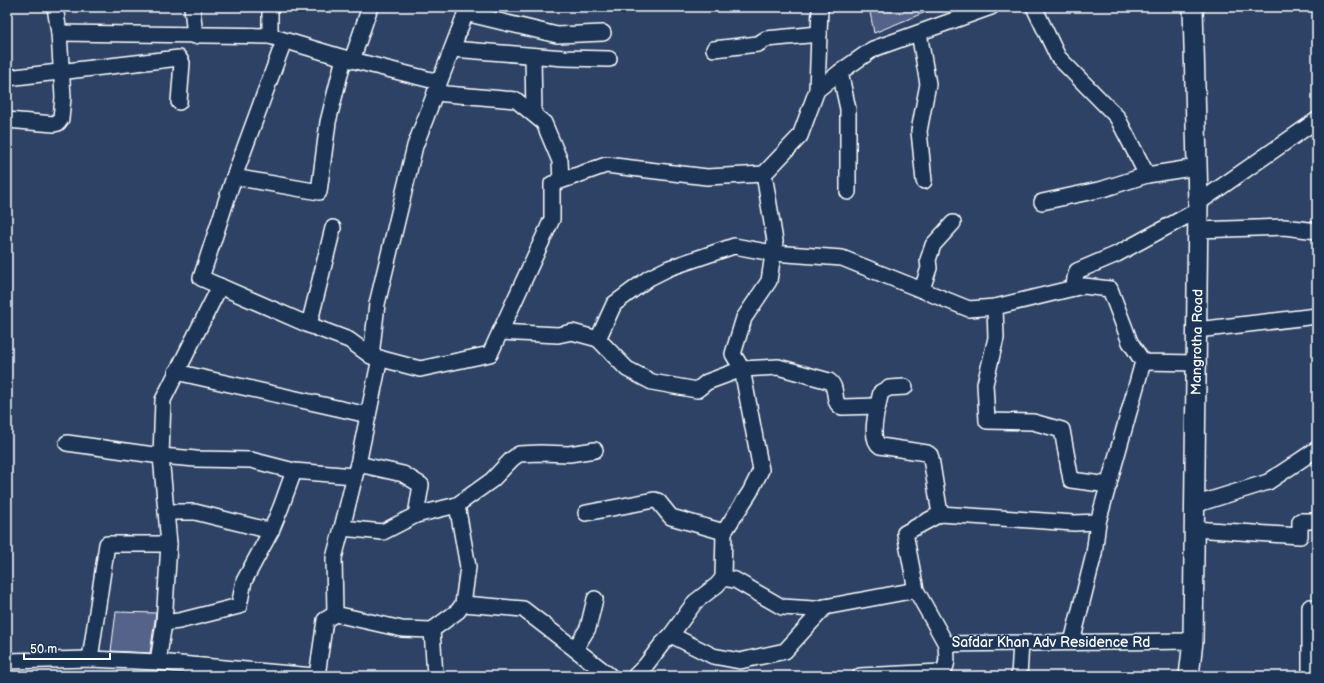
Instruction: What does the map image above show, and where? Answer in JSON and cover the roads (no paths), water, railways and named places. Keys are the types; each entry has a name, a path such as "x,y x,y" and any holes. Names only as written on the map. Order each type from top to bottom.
{"main road":[{"name":"Mangrotha Road","path":"1189,676 1193,641 1198,230 1192,7"}],"street":[{"path":"7,120 54,124 58,123 61,119 64,97 59,33 55,7"},
{"path":"192,7 195,36"},
{"path":"270,7 277,38 202,278 309,325 349,340 376,357 420,369 490,354 552,219 552,184 606,165 708,177 764,174 800,136 817,90 820,7"},
{"path":"234,178 319,192 328,122 348,59 370,7"},
{"path":"817,90 873,49 991,7"},
{"path":"1034,7 1058,57 1117,117 1147,175"},
{"path":"335,614 334,558 368,415 376,357 377,304 415,146 466,10 557,35 603,33"},
{"path":"920,32 928,84 919,131 924,181"},
{"path":"59,33 277,38 437,87 516,100 544,123 560,161 561,180"},
{"path":"714,49 758,44 766,39 819,34"},
{"path":"452,49 564,58 609,59"},
{"path":"533,56 534,114"},
{"path":"7,78 179,58 182,63 179,102"},
{"path":"840,72 848,109 848,192"},
{"path":"1074,288 1077,271 1117,254 1198,207 1317,120"},
{"path":"1042,202 1103,189 1147,175 1197,167"},
{"path":"635,676 646,666 695,602 718,585 723,578 724,532 750,492 760,470 742,369 733,354 744,318 769,281 775,241 764,174"},
{"path":"922,289 929,268 928,260 933,245 953,223"},
{"path":"1198,230 1284,227 1317,231"},
{"path":"309,325 334,228"},
{"path":"598,339 614,304 649,278 669,268 734,246 773,253 842,258 969,309 995,306 1084,286 1110,289 1130,342 1143,362 1098,522 1094,554 1072,642"},
{"path":"158,662 164,623 169,544 161,456 163,400 220,286"},
{"path":"995,306 996,338 985,384 987,421 1033,422 1062,430 1071,480 1109,485"},
{"path":"1197,330 1317,316"},
{"path":"500,332 558,335 572,332 598,339 627,369 652,382 697,390 707,382 742,369 778,367 829,381 834,387 836,403 838,406 878,406"},
{"path":"1143,362 1196,363"},
{"path":"176,372 368,415"},
{"path":"905,387 889,388 881,392 874,421 875,440 880,446 930,454 940,514 1074,523 1098,522"},
{"path":"67,443 161,456 196,459 251,460 294,471 356,470 403,474 421,485 416,515"},
{"path":"1194,505 1268,482 1317,449"},
{"path":"342,528 384,532 416,515 457,505 492,480 512,459 519,454 569,454 595,450"},
{"path":"164,623 179,621 239,606 244,581 271,531 294,471"},
{"path":"586,513 654,500 658,501 671,517 724,532"},
{"path":"317,676 325,620 335,614 402,628 432,630 458,611 463,604 468,567 457,505"},
{"path":"166,512 195,512 271,531"},
{"name":"Safdar Khan Adv Residence Rd","path":"940,514 905,533 916,590 946,644 1193,641"},
{"path":"1194,529 1300,536 1300,521 1317,521"},
{"path":"90,660 107,544 169,544"},
{"path":"723,578 735,580 782,607 814,609 916,590"},
{"path":"575,649 588,628 595,599"},
{"path":"463,604 522,609 610,676"},
{"path":"671,635 713,656 740,661 785,651 825,607"},
{"path":"1310,608 1310,676"},
{"path":"432,630 435,676"},
{"path":"1019,676 1021,643"},
{"path":"860,676 941,672 947,665 946,644"},
{"path":"7,660 158,662 173,669 314,676"}]}
